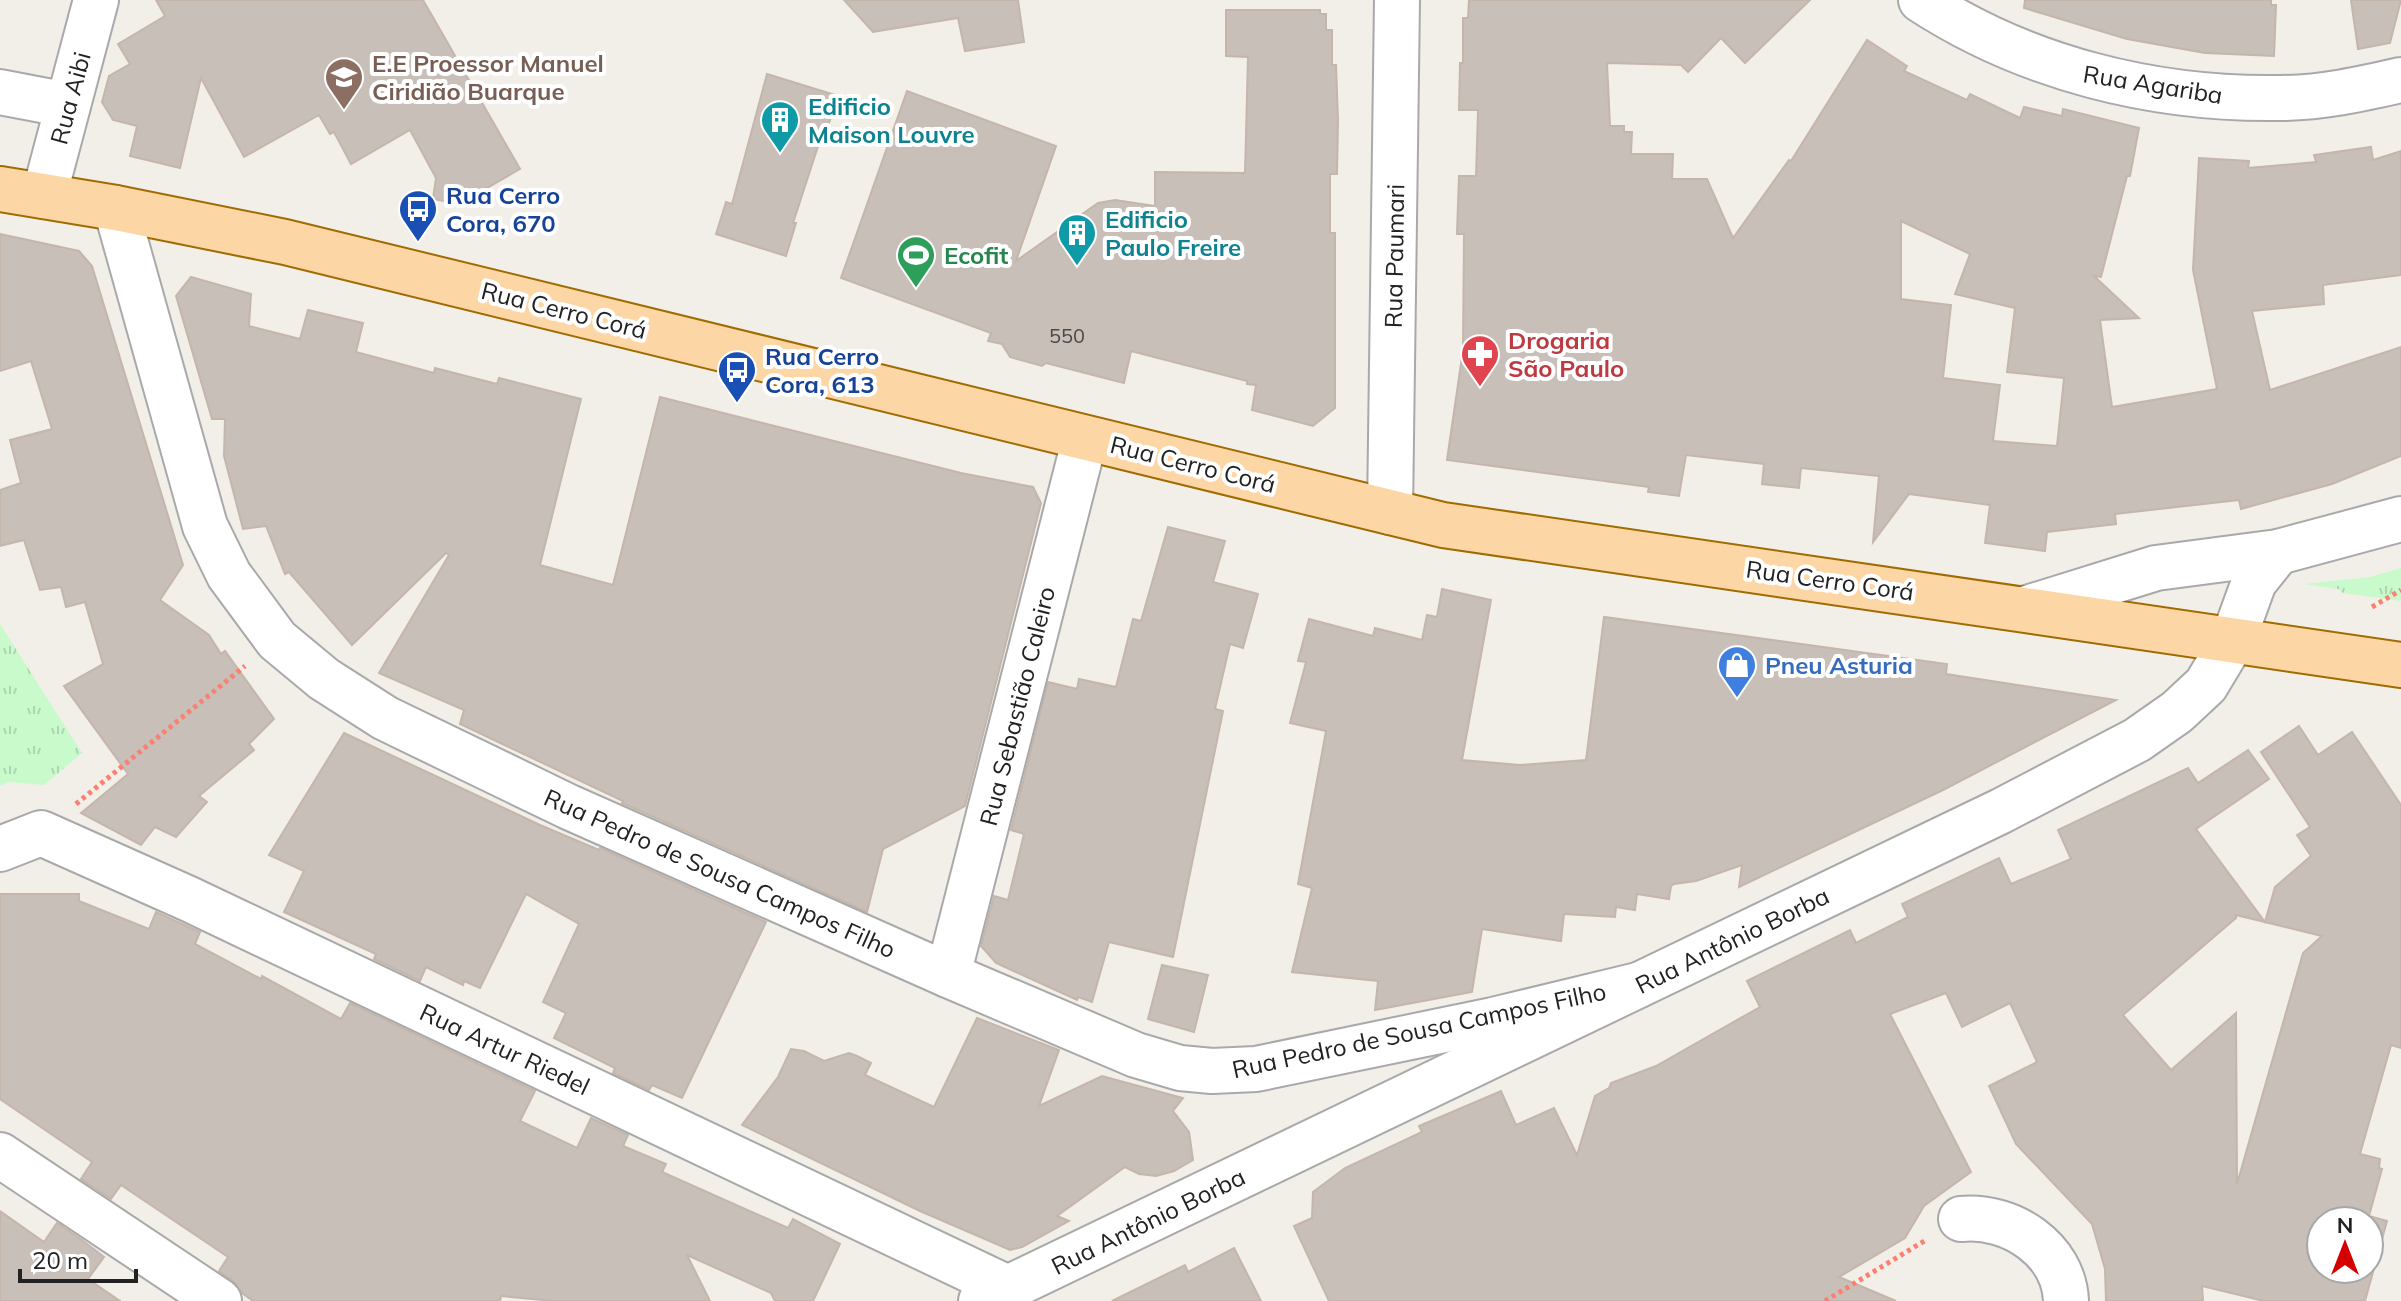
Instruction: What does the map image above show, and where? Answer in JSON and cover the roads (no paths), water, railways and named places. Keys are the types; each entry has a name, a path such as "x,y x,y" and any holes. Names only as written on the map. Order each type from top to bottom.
{"main road":[{"name":"Rua Cerro Corá","path":"0,189 116,208 285,242 1443,525 2401,665"}],"street":[{"name":"Rua Aibi","path":"44,196 96,0"},
{"name":"Rua Paumari","path":"1390,512 1397,0"},
{"name":"Rua Agariba","path":"1921,0 1944,15 2011,47 2074,72 2125,84 2207,96 2283,98 2358,90 2401,80"},
{"path":"0,92 68,105"},
{"name":"Rua Pedro de Sousa Campos Filho","path":"116,208 205,526 229,575 277,640 324,679 385,718 569,807 948,975 1136,1055 1180,1068 1212,1071 1256,1069 1493,1020 1638,985"},
{"name":"Rua Sebastião Caleiro","path":"948,975 1085,438"},
{"path":"2024,609 2156,568 2278,552 2401,519"},
{"name":"Rua Antônio Borba","path":"994,1295 2001,811 2137,740 2177,712 2206,685 2233,640 2254,582 2278,552"},
{"name":"Rua Artur Riedel","path":"0,849 41,833 189,899 994,1295"},
{"path":"0,1155 219,1301"},
{"path":"1961,1219 1995,1222 2023,1233 2040,1244 2054,1261 2066,1289 2066,1301"}],"place":[{"name":"E.E Proessor Manuel Ciridião Buarque","path":"344,111"},
{"name":"Edificio Maison Louvre","path":"780,154"},
{"name":"Rua Cerro Cora, 670","path":"418,243"},
{"name":"Edificio Paulo Freire","path":"1077,267"},
{"name":"Ecofit","path":"916,289"},
{"name":"Drogaria São Paulo","path":"1480,388"},
{"name":"Rua Cerro Cora, 613","path":"737,404"},
{"name":"Pneu Asturia","path":"1737,699"}]}
